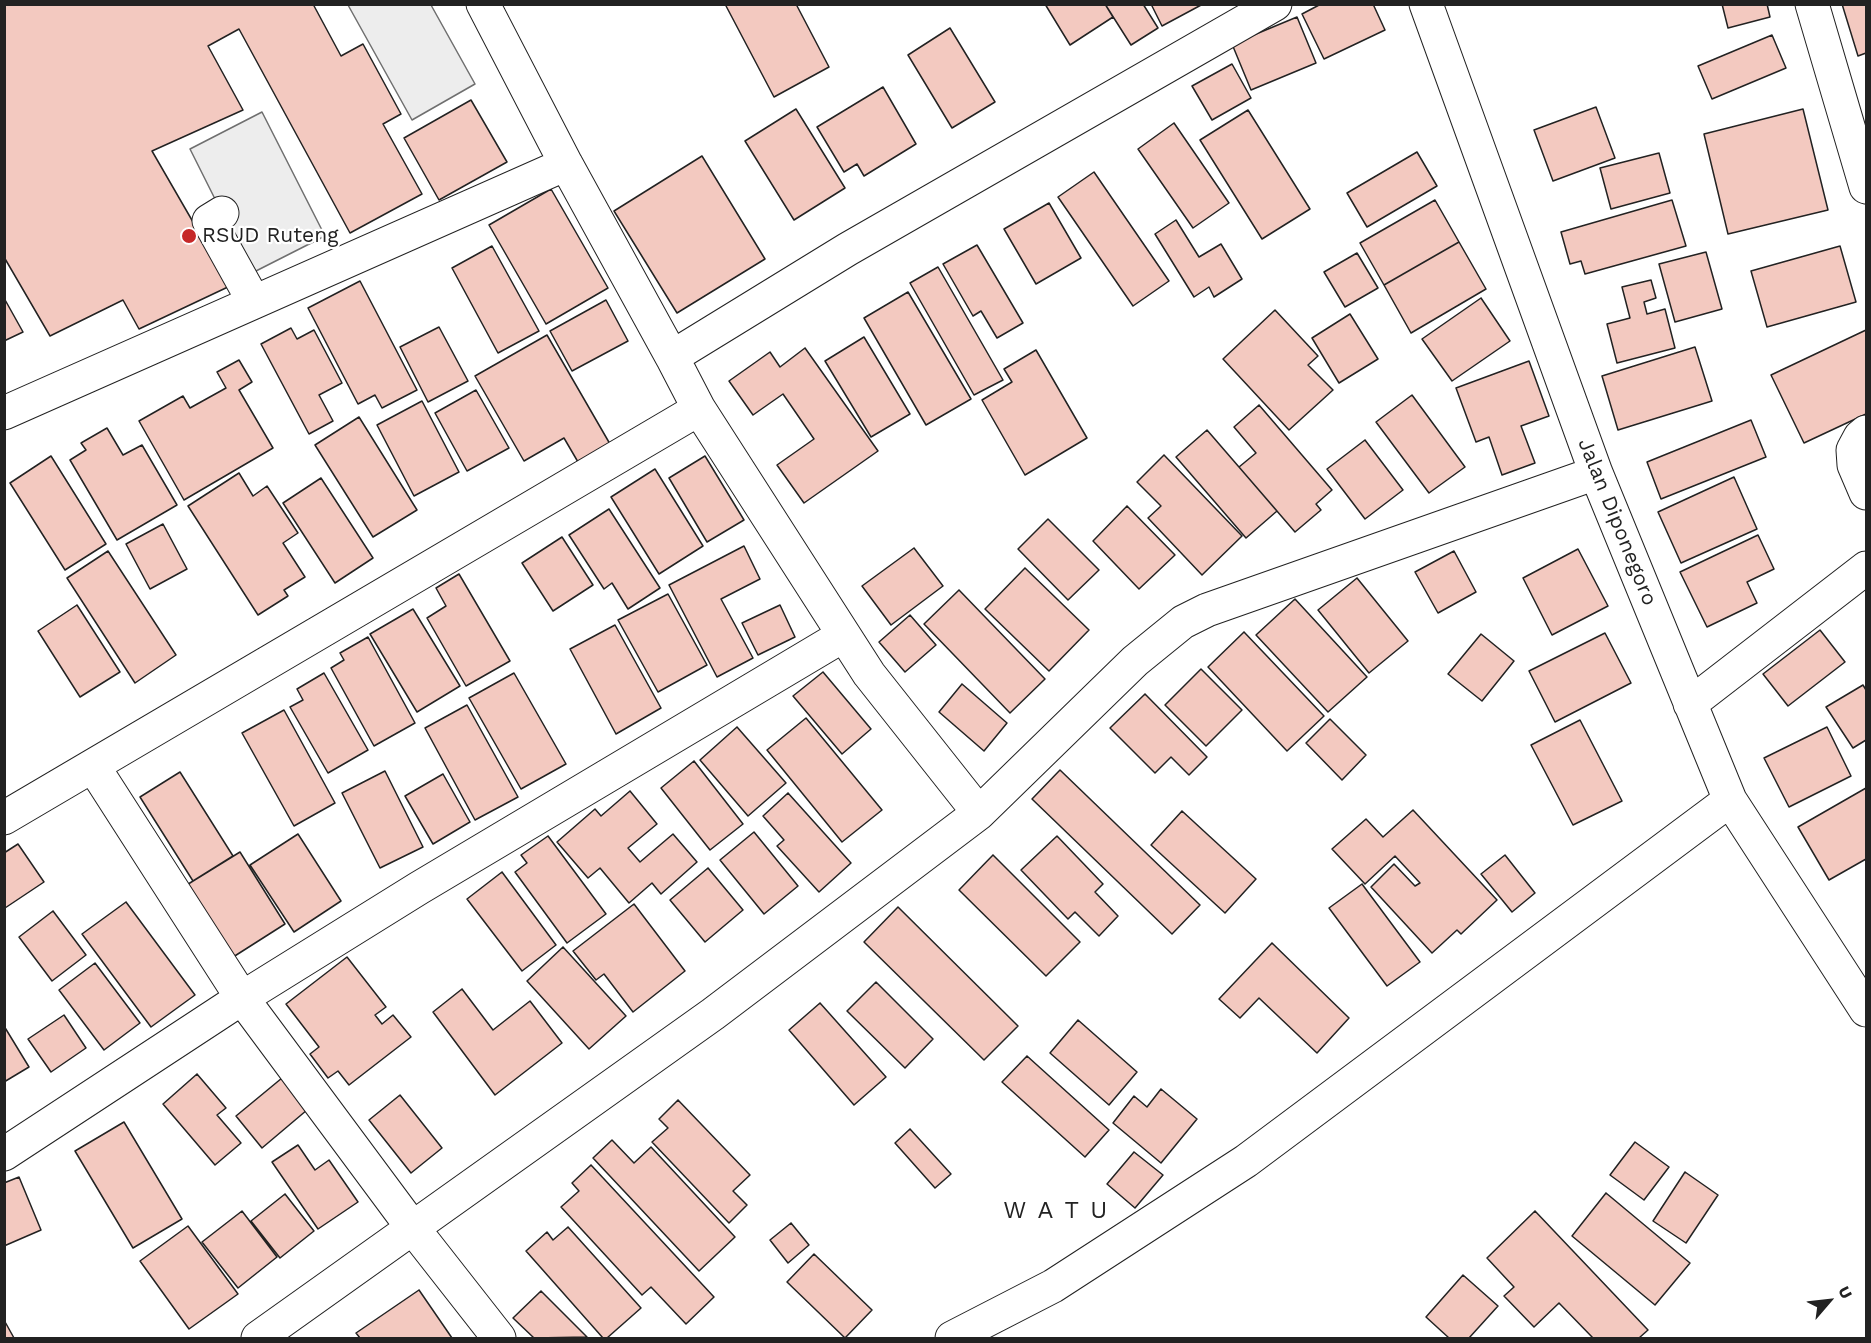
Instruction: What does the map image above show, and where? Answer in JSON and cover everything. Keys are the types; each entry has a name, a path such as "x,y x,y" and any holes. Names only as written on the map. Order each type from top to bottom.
{"street":[{"path":"483,4 566,164 699,409 869,674 979,813"},
{"path":"672,357 848,249 1275,4"},
{"name":"Jalan Diponegoro","path":"1426,4 1596,473 1730,800 1866,1010"},
{"path":"1812,4 1866,187"},
{"path":"4,413 566,164"},
{"path":"222,213 209,221 254,303"},
{"path":"4,818 699,409"},
{"path":"1866,432 1860,437 1853,450 1854,465 1866,493"},
{"path":"258,1338 712,1014 979,813 1135,661 1183,622 1207,610 1596,473"},
{"path":"1690,704 1866,568"},
{"path":"4,1154 242,998 418,888 844,635"},
{"path":"93,766 242,998 412,1227 499,1338"},
{"path":"952,1338 1053,1286 1245,1161 1730,800"}],"shaded area":[{"path":"348,5 431,5 475,84 412,120"},
{"path":"262,112 325,236 252,273 190,149"}],"building":[{"path":"4,4 313,4 341,56 363,44 401,114 383,124 422,194 350,233 239,29 208,46 243,110 152,151 230,286 139,329 123,300 50,336 4,257"},
{"path":"725,4 796,4 829,67 774,97"},
{"path":"1045,4 1105,4 1113,17 1070,45"},
{"path":"1105,4 1143,4 1158,28 1131,45"},
{"path":"1151,4 1203,4 1162,26"},
{"path":"1321,4 1373,4 1385,30 1324,59 1302,14"},
{"path":"1722,4 1767,4 1770,17 1728,28"},
{"path":"1842,4 1866,4 1866,53 1858,56"},
{"path":"1297,17 1316,63 1251,90 1232,44"},
{"path":"950,28 995,102 952,128 908,55"},
{"path":"1772,35 1786,68 1712,99 1698,66"},
{"path":"1232,64 1251,98 1212,120 1192,86"},
{"path":"883,87 916,144 864,176 857,164 844,172 817,127"},
{"path":"471,100 507,162 439,200 404,138"},
{"path":"1596,107 1615,158 1553,181 1534,130"},
{"path":"796,109 845,188 794,220 745,141"},
{"path":"1803,109 1828,210 1728,234 1704,134"},
{"path":"1248,110 1310,209 1262,239 1200,140"},
{"path":"1174,123 1229,203 1193,228 1138,149"},
{"path":"1417,152 1437,186 1367,227 1347,193"},
{"path":"1659,153 1670,193 1611,209 1600,168"},
{"path":"702,156 765,259 677,313 614,211"},
{"path":"1094,172 1169,281 1133,306 1058,197"},
{"path":"551,189 608,288 546,324 489,225"},
{"path":"1435,200 1459,242 1384,285 1360,243"},
{"path":"1672,200 1686,246 1585,274 1581,261 1570,264 1561,232"},
{"path":"1049,203 1081,258 1036,284 1004,229"},
{"path":"1176,220 1199,257 1221,244 1242,279 1214,297 1209,287 1194,297 1155,234"},
{"path":"1459,242 1486,289 1411,333 1384,285"},
{"path":"977,245 1023,323 997,338 981,311 973,316 943,264"},
{"path":"492,246 539,331 498,353 452,268"},
{"path":"1840,246 1856,302 1767,327 1751,271"},
{"path":"1706,252 1722,309 1675,322 1659,264"},
{"path":"1357,253 1378,288 1345,307 1324,272"},
{"path":"938,267 1003,380 974,395 910,283"},
{"path":"1651,280 1656,298 1644,302 1647,314 1665,309 1675,348 1617,363 1607,324 1630,318 1622,287"},
{"path":"360,281 417,390 382,408 375,395 358,404 308,308"},
{"path":"908,292 971,399 926,425 864,318"},
{"path":"4,298 23,332 4,341"},
{"path":"1481,298 1510,341 1452,381 1422,339"},
{"path":"606,300 628,341 572,371 550,331"},
{"path":"1275,310 1318,356 1308,365 1333,390 1289,430 1223,359"},
{"path":"1350,314 1378,359 1339,383 1312,338"},
{"path":"439,327 468,381 428,402 400,347"},
{"path":"291,328 297,339 314,330 342,383 319,395 333,421 309,434 261,344"},
{"path":"1866,330 1866,414 1804,443 1771,375"},
{"path":"547,335 610,444 578,462 564,438 524,461 475,376"},
{"path":"864,337 910,414 871,437 825,361"},
{"path":"1695,347 1712,401 1618,430 1602,376"},
{"path":"805,348 878,451 804,503 777,465 814,439 783,394 753,415 729,381 770,352 780,367"},
{"path":"1036,350 1087,438 1025,475 982,400 1012,382 1004,369"},
{"path":"239,360 252,382 239,390 273,448 184,500 139,421 183,396 190,408 226,388 217,372"},
{"path":"1529,361 1549,416 1521,426 1535,463 1502,475 1489,437 1476,442 1456,388"},
{"path":"476,390 509,448 467,471 435,413"},
{"path":"1412,395 1465,467 1429,493 1376,422"},
{"path":"422,401 459,472 414,496 377,425"},
{"path":"1259,405 1332,490 1316,504 1321,510 1295,532 1239,467 1256,453 1234,427"},
{"path":"359,417 417,510 373,537 315,445"},
{"path":"1751,420 1766,457 1661,499 1647,462"},
{"path":"107,428 123,455 142,445 177,505 117,540 70,460 86,450 81,443"},
{"path":"1207,430 1277,511 1246,538 1176,457"},
{"path":"1365,440 1403,490 1365,519 1327,469"},
{"path":"1164,455 1242,536 1202,575 1148,518 1161,506 1137,482"},
{"path":"51,456 106,544 65,570 10,483"},
{"path":"705,456 744,520 707,542 669,478"},
{"path":"655,469 703,546 659,574 611,497"},
{"path":"239,473 253,496 267,486 298,533 283,543 305,577 284,590 288,596 258,615 188,506"},
{"path":"1734,477 1757,529 1681,563 1658,512"},
{"path":"321,478 373,558 335,583 283,503"},
{"path":"1127,506 1175,555 1139,589 1093,541"},
{"path":"609,509 660,588 628,609 612,583 604,589 569,535"},
{"path":"1048,519 1099,570 1068,600 1018,549"},
{"path":"163,524 187,569 150,589 126,544"},
{"path":"1758,535 1774,569 1747,582 1757,603 1707,627 1680,572"},
{"path":"562,537 593,585 553,611 522,563"},
{"path":"744,546 760,579 721,599 753,658 717,677 669,585"},
{"path":"914,548 943,586 891,625 862,586"},
{"path":"1578,549 1608,606 1552,635 1523,578"},
{"path":"108,551 176,655 135,683 67,578"},
{"path":"1454,551 1476,592 1438,613 1415,572"},
{"path":"1025,568 1089,630 1049,671 985,609"},
{"path":"459,574 510,661 466,686 427,618 446,606 436,588"},
{"path":"1357,578 1408,641 1369,673 1318,610"},
{"path":"959,590 1045,679 1010,713 924,624"},
{"path":"668,594 707,665 658,692 618,620"},
{"path":"1295,599 1367,677 1328,712 1256,635"},
{"path":"77,605 120,672 80,697 38,631"},
{"path":"780,605 795,637 758,655 742,623"},
{"path":"413,609 460,686 417,712 370,634"},
{"path":"910,615 936,645 905,672 879,642"},
{"path":"615,625 661,708 616,734 570,649"},
{"path":"1820,630 1845,662 1788,706 1763,674"},
{"path":"1244,632 1324,716 1287,751 1208,667"},
{"path":"1605,633 1631,683 1555,722 1529,671"},
{"path":"1481,634 1514,661 1482,701 1448,674"},
{"path":"368,637 415,723 374,746 331,668 344,660 340,653"},
{"path":"1201,669 1242,710 1206,746 1165,705"},
{"path":"823,672 871,729 842,754 793,696"},
{"path":"324,673 368,750 328,773 290,707 303,700 297,689"},
{"path":"514,673 566,764 521,789 469,698"},
{"path":"962,684 1007,723 984,751 939,712"},
{"path":"1863,685 1866,690 1866,740 1853,748 1826,707"},
{"path":"1145,694 1207,757 1189,775 1171,757 1155,773 1110,728"},
{"path":"467,705 518,797 475,820 425,728"},
{"path":"284,710 335,803 294,826 242,733"},
{"path":"806,718 882,810 842,842 767,750"},
{"path":"1330,719 1366,755 1342,780 1306,743"},
{"path":"1580,720 1622,801 1573,825 1531,745"},
{"path":"737,727 786,783 748,816 700,760"},
{"path":"1827,727 1851,776 1789,807 1764,758"},
{"path":"694,761 743,824 710,850 661,788"},
{"path":"1060,770 1200,905 1172,934 1032,799"},
{"path":"385,771 423,847 380,868 342,793"},
{"path":"180,772 233,856 193,881 140,797"},
{"path":"443,774 470,822 433,844 405,796"},
{"path":"1866,788 1866,859 1829,880 1798,827"},
{"path":"630,791 657,824 628,848 640,862 673,834 697,862 661,894 652,883 629,903 600,868 588,878 557,842 595,809 601,816"},
{"path":"788,793 851,863 819,892 777,846 784,840 763,816"},
{"path":"1413,810 1497,900 1461,934 1457,930 1432,953 1371,887 1394,864 1415,886 1420,883 1395,856 1365,884 1332,849 1366,819 1383,837"},
{"path":"1182,811 1256,879 1225,913 1151,845"},
{"path":"754,832 798,886 764,914 720,860"},
{"path":"298,834 341,901 294,932 250,865"},
{"path":"548,836 606,914 567,943 515,872 527,863 521,855"},
{"path":"1057,836 1103,884 1095,892 1118,916 1099,936 1075,912 1068,919 1021,870"},
{"path":"18,844 44,882 5,908 4,853"},
{"path":"240,852 285,924 230,959 185,886"},
{"path":"993,855 1080,942 1046,976 959,890"},
{"path":"1505,855 1535,893 1512,912 1481,874"},
{"path":"708,868 743,910 705,942 670,900"},
{"path":"502,872 556,945 522,971 467,899"},
{"path":"1362,884 1420,962 1387,986 1329,908"},
{"path":"126,902 195,995 151,1027 82,934"},
{"path":"634,904 685,971 633,1012 604,974 596,980 573,951"},
{"path":"898,907 1018,1026 984,1060 864,942"},
{"path":"53,911 86,955 52,981 19,937"},
{"path":"1272,943 1349,1018 1317,1053 1259,998 1240,1018 1219,999"},
{"path":"563,947 626,1016 589,1049 527,981"},
{"path":"347,957 386,1007 375,1015 382,1024 393,1015 411,1037 349,1085 338,1071 328,1078 310,1054 319,1047 286,1004"},
{"path":"95,963 140,1023 104,1050 59,990"},
{"path":"876,982 933,1039 905,1068 847,1011"},
{"path":"462,989 493,1030 530,1001 562,1043 495,1095 433,1012"},
{"path":"820,1003 886,1077 854,1105 789,1030"},
{"path":"64,1015 86,1048 51,1072 28,1039"},
{"path":"1078,1020 1137,1072 1109,1105 1050,1053"},
{"path":"4,1026 29,1067 4,1082"},
{"path":"1027,1056 1109,1130 1085,1157 1002,1082"},
{"path":"197,1074 226,1108 217,1115 241,1143 215,1165 163,1104"},
{"path":"282,1078 307,1110 262,1148 236,1116"},
{"path":"1161,1089 1197,1119 1161,1163 1113,1123 1134,1096 1147,1107"},
{"path":"400,1095 442,1148 411,1173 369,1120"},
{"path":"678,1100 750,1175 733,1191 747,1205 729,1223 652,1142 668,1128 659,1119"},
{"path":"124,1122 182,1219 133,1248 75,1151"},
{"path":"910,1129 951,1174 935,1188 895,1143"},
{"path":"612,1140 634,1163 651,1147 735,1237 699,1271 593,1158"},
{"path":"1635,1142 1669,1167 1644,1200 1610,1175"},
{"path":"298,1145 315,1170 329,1160 358,1202 318,1229 272,1162"},
{"path":"1134,1152 1163,1175 1135,1208 1107,1184"},
{"path":"591,1165 714,1297 686,1324 651,1287 642,1295 561,1207 579,1191 572,1183"},
{"path":"1685,1172 1718,1195 1686,1243 1653,1221"},
{"path":"19,1177 41,1230 4,1246 4,1183"},
{"path":"1606,1193 1690,1263 1655,1305 1572,1236"},
{"path":"285,1194 314,1231 280,1258 251,1221"},
{"path":"242,1211 277,1257 238,1288 202,1242"},
{"path":"1535,1211 1648,1330 1639,1338 1593,1338 1559,1303 1534,1327 1504,1296 1514,1287 1487,1258"},
{"path":"791,1223 809,1245 788,1263 770,1240"},
{"path":"188,1226 238,1294 189,1329 140,1261"},
{"path":"568,1227 641,1308 607,1338 603,1338 526,1251 547,1232 553,1240"},
{"path":"814,1254 872,1310 845,1338 787,1282"},
{"path":"1463,1275 1498,1306 1469,1338 1449,1338 1426,1317"},
{"path":"419,1290 452,1338 360,1338 356,1333"},
{"path":"541,1291 587,1337 534,1338 513,1318"},
{"path":"4,1320 14,1338 4,1338"}],"place":[{"name":"RSUD Ruteng","path":"189,236"}],"district":[{"name":"W A T U","path":"1056,1211"}]}
